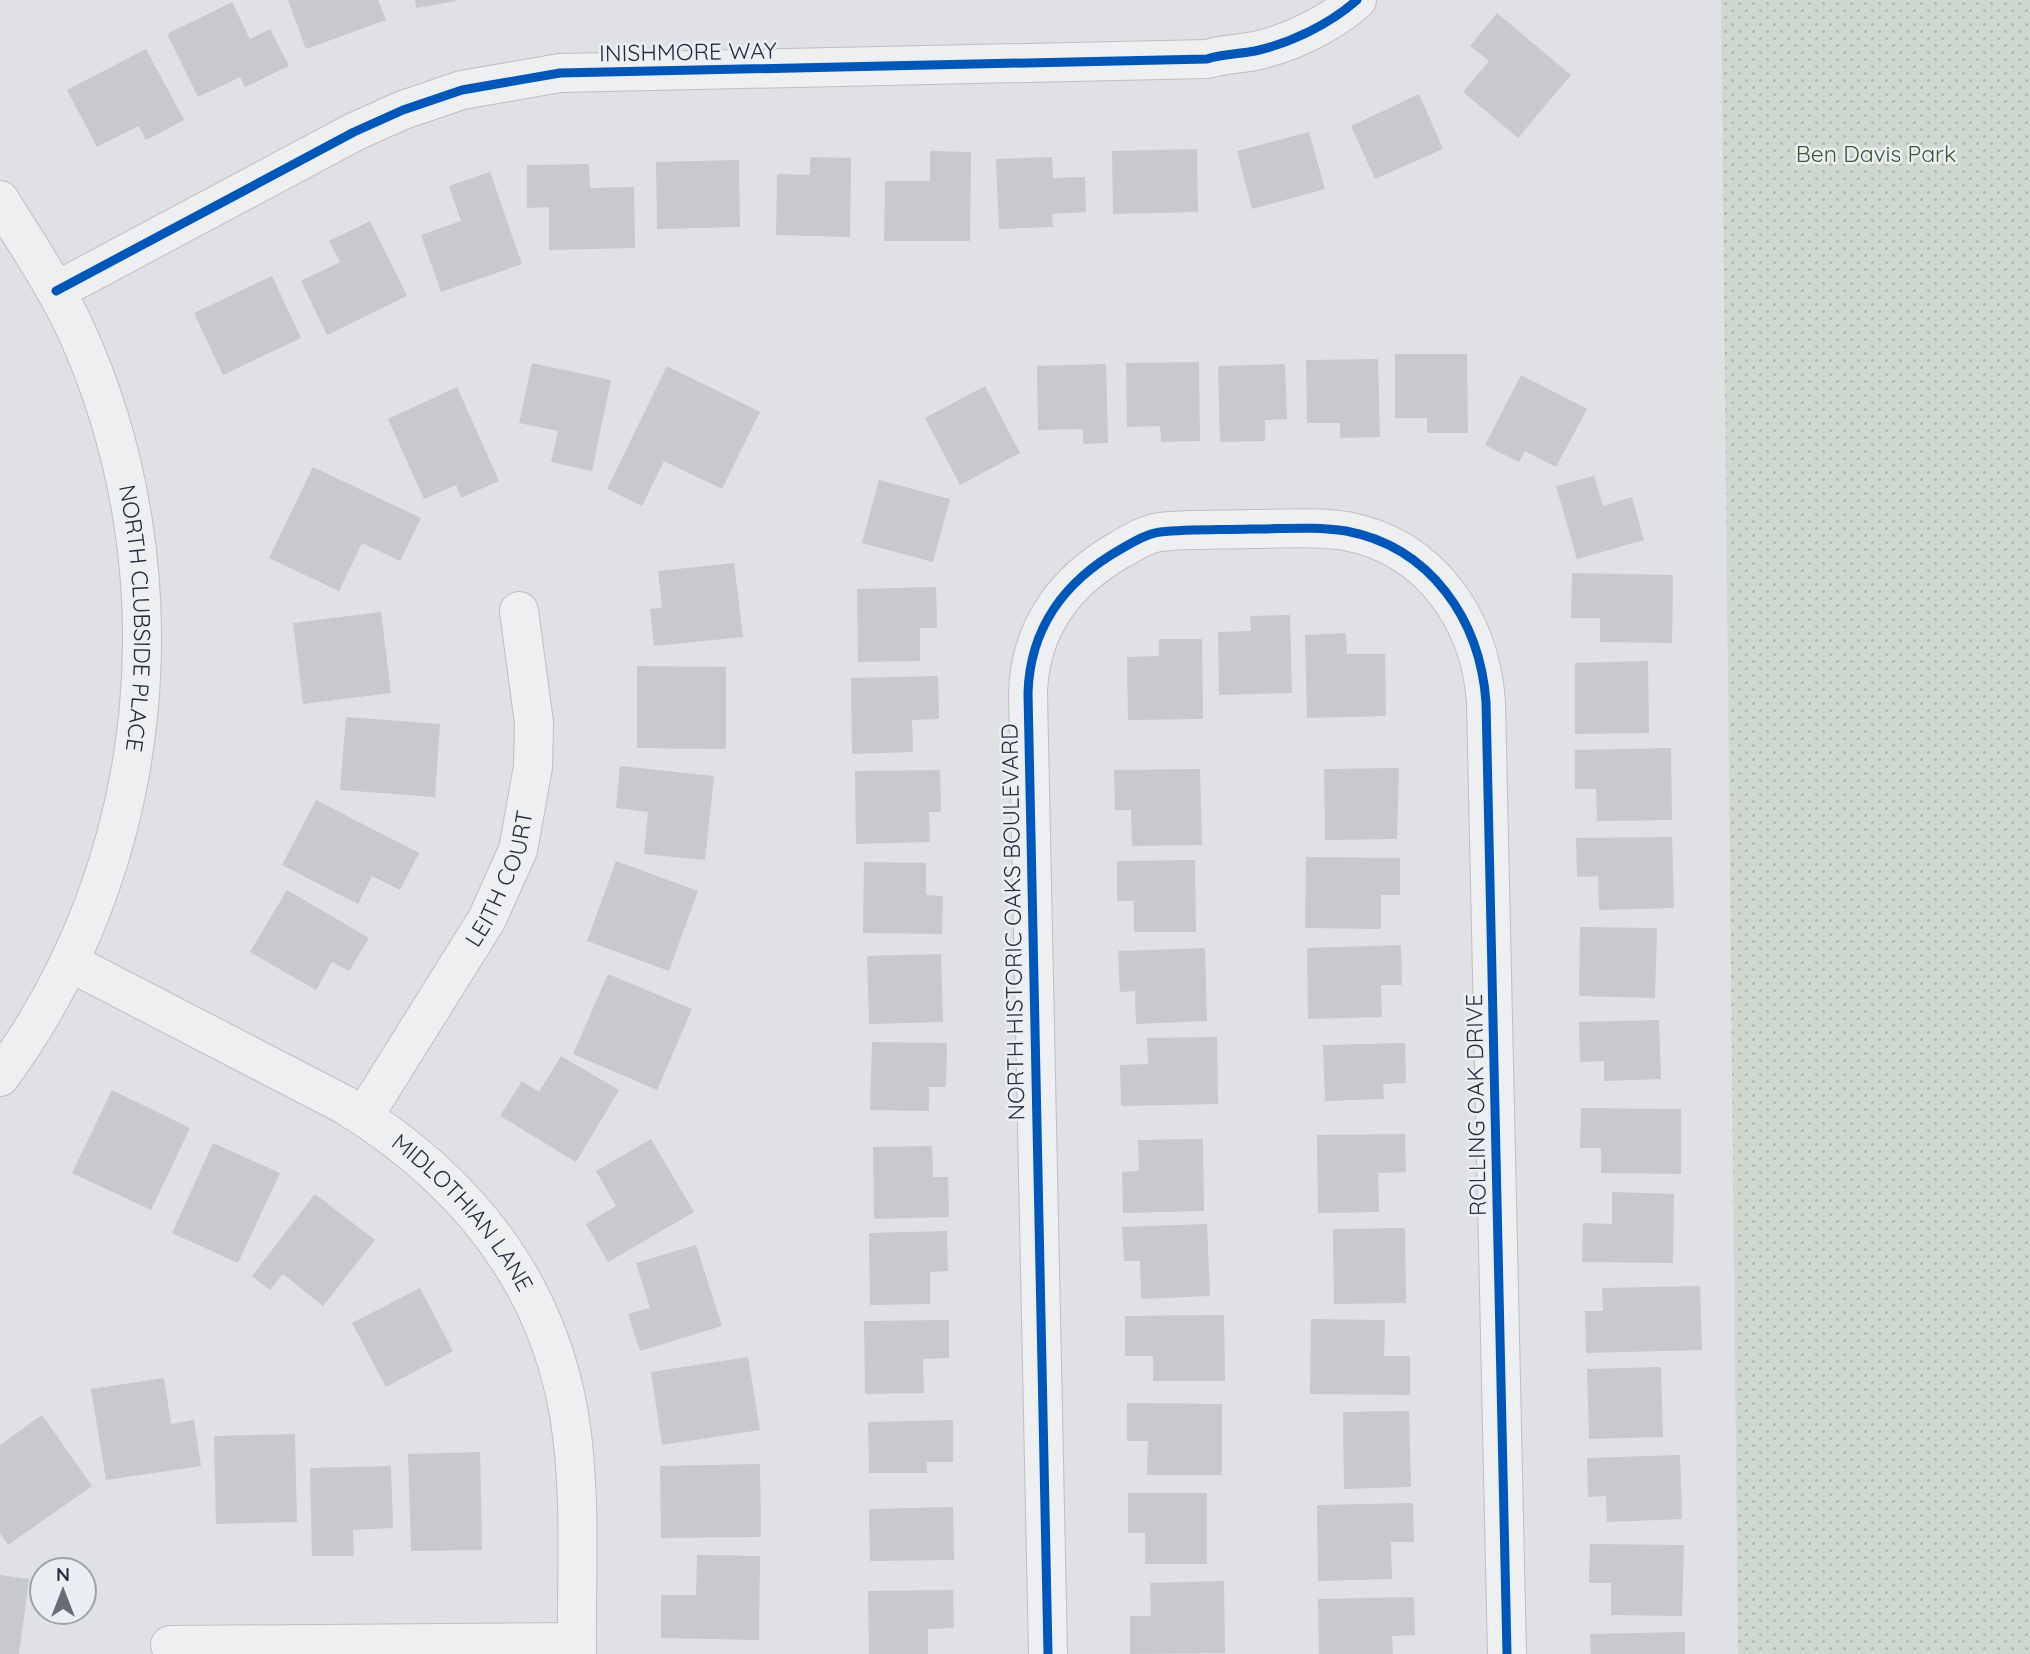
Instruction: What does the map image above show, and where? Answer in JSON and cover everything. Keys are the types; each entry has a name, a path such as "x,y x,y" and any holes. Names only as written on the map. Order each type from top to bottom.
{"street":[{"name":"INISHMORE WAY","path":"56,291 354,132 403,110 462,90 560,73 1207,58 1260,50 1285,41 1321,25 1357,0"},
{"name":"NORTH CLUBSIDE PLACE","path":"0,200 56,291 94,375 118,449 134,523 143,622 140,701 128,789 98,895 69,962 39,1019 0,1077"},
{"name":"NORTH HISTORIC OAKS BOULEVARD","path":"1048,1654 1028,693 1033,655 1040,635 1057,604 1077,578 1105,555 1159,533 1319,528 1345,531 1371,537 1429,572"},
{"name":"ROLLING OAK DRIVE","path":"1429,572 1462,613 1477,648 1485,682 1507,1654"},
{"name":"LEITH COURT","path":"364,1116 487,919 518,850 529,801 534,723 519,611"},
{"name":"MIDLOTHIAN LANE","path":"69,962 364,1116 438,1172 485,1224 524,1284 553,1351 569,1415 573,1451 577,1648"},
{"path":"170,1645 577,1648"}],"green space":[{"name":"Ben Davis Park","path":"1721,0 2030,0 2030,1654 1738,1654"}],"building":[{"path":"288,0 378,0 386,20 306,49"},
{"path":"415,0 456,0 456,1 416,8"},
{"path":"232,2 250,39 270,29 289,66 245,87 240,77 198,97 167,34"},
{"path":"1497,13 1571,75 1518,138 1463,92 1489,61 1470,46"},
{"path":"146,49 184,120 146,140 139,126 97,147 67,90"},
{"path":"1419,94 1443,149 1375,179 1351,126"},
{"path":"1309,132 1325,189 1252,209 1237,151"},
{"path":"1197,149 1198,212 1113,214 1112,151"},
{"path":"930,151 971,152 970,241 884,241 885,181 930,181"},
{"path":"810,157 851,158 850,237 776,235 777,174 810,175"},
{"path":"1052,157 1053,178 1085,177 1086,212 1052,214 1053,227 999,229 996,159"},
{"path":"739,160 740,227 657,229 656,162"},
{"path":"589,164 590,188 634,187 635,248 549,250 549,207 527,208 527,165"},
{"path":"490,172 522,264 441,292 421,235 461,221 449,186"},
{"path":"370,221 407,296 327,335 301,281 340,262 329,241"},
{"path":"272,276 301,338 223,375 194,313"},
{"path":"1395,354 1467,354 1468,433 1427,433 1427,418 1395,418"},
{"path":"1378,359 1380,437 1340,438 1340,423 1307,423 1306,360"},
{"path":"1199,362 1200,441 1161,442 1160,426 1127,427 1126,363"},
{"path":"532,363 611,380 592,471 551,462 558,431 519,423"},
{"path":"1106,364 1108,443 1083,444 1083,429 1038,430 1037,366"},
{"path":"1285,364 1287,419 1265,420 1265,441 1220,442 1218,366"},
{"path":"667,366 760,412 722,489 664,461 642,506 607,489"},
{"path":"1521,375 1587,409 1556,467 1525,451 1519,462 1485,445"},
{"path":"985,386 1020,453 960,485 925,418"},
{"path":"457,387 499,481 461,498 456,485 424,499 388,419"},
{"path":"313,467 421,518 400,561 362,543 339,591 269,558"},
{"path":"1594,476 1603,506 1632,497 1644,540 1577,559 1556,486"},
{"path":"879,480 950,499 933,562 862,543"},
{"path":"734,563 743,637 654,646 650,609 662,608 658,571"},
{"path":"1572,573 1673,575 1672,643 1600,642 1600,618 1571,618"},
{"path":"936,587 937,628 920,628 920,661 858,662 857,589"},
{"path":"381,612 391,693 303,704 293,623"},
{"path":"1290,615 1292,693 1219,695 1218,632 1251,631 1250,616"},
{"path":"1346,633 1347,654 1385,654 1386,716 1307,718 1305,635"},
{"path":"1159,639 1202,639 1203,719 1128,720 1127,657 1159,656"},
{"path":"1648,661 1649,733 1575,734 1575,663"},
{"path":"637,666 726,667 726,749 637,748"},
{"path":"938,676 939,719 912,720 913,752 852,754 851,678"},
{"path":"346,717 440,724 435,797 340,790"},
{"path":"1671,748 1672,820 1597,821 1596,789 1575,789 1575,750"},
{"path":"620,766 714,776 705,860 644,854 648,812 616,808"},
{"path":"1399,768 1397,839 1325,840 1324,769"},
{"path":"1200,769 1202,845 1132,846 1131,810 1115,810 1114,770"},
{"path":"940,770 941,812 929,812 930,842 856,844 855,771"},
{"path":"316,800 419,853 400,890 372,876 358,904 282,865"},
{"path":"1672,837 1674,908 1599,910 1598,876 1577,877 1576,838"},
{"path":"1306,857 1400,858 1400,895 1381,895 1381,929 1305,928"},
{"path":"1195,860 1196,932 1134,932 1134,901 1117,901 1117,861"},
{"path":"616,861 698,891 669,971 587,941"},
{"path":"864,862 926,863 926,895 943,896 942,934 863,933"},
{"path":"287,890 369,938 349,971 332,962 316,990 250,952"},
{"path":"1580,927 1657,928 1655,998 1579,996"},
{"path":"1401,945 1402,985 1381,985 1382,1017 1308,1019 1307,948"},
{"path":"1205,948 1207,1021 1136,1024 1135,991 1120,992 1118,951"},
{"path":"941,954 943,1022 869,1024 867,956"},
{"path":"608,974 692,1009 657,1090 573,1054"},
{"path":"1659,1020 1661,1079 1604,1081 1604,1061 1580,1062 1579,1022"},
{"path":"1217,1037 1218,1104 1121,1106 1120,1065 1148,1064 1147,1038"},
{"path":"872,1042 947,1043 946,1087 929,1087 929,1111 870,1110"},
{"path":"1405,1043 1406,1083 1383,1084 1384,1099 1325,1101 1323,1045"},
{"path":"561,1056 619,1090 576,1162 500,1116 522,1081 539,1092"},
{"path":"112,1090 190,1128 151,1210 72,1173"},
{"path":"1581,1108 1681,1109 1681,1174 1601,1173 1601,1148 1580,1148"},
{"path":"1405,1134 1406,1172 1378,1173 1379,1212 1318,1213 1317,1135"},
{"path":"651,1139 694,1212 608,1262 586,1224 616,1206 596,1171"},
{"path":"1203,1139 1204,1211 1123,1213 1122,1172 1139,1171 1138,1140"},
{"path":"213,1143 280,1173 238,1263 172,1233"},
{"path":"932,1146 933,1177 948,1177 949,1217 874,1219 873,1147"},
{"path":"1612,1192 1674,1194 1673,1263 1582,1262 1583,1223 1612,1224"},
{"path":"315,1194 375,1240 323,1306 283,1274 270,1290 252,1276"},
{"path":"1207,1224 1210,1296 1141,1299 1140,1261 1124,1261 1122,1227"},
{"path":"1405,1228 1406,1303 1334,1304 1333,1229"},
{"path":"947,1231 948,1271 930,1272 930,1304 870,1305 869,1233"},
{"path":"696,1245 722,1326 640,1351 628,1314 650,1308 636,1263"},
{"path":"1700,1286 1702,1350 1586,1353 1585,1311 1603,1311 1602,1288"},
{"path":"420,1288 453,1351 386,1387 352,1323"},
{"path":"1224,1315 1225,1381 1153,1381 1153,1356 1125,1356 1125,1316"},
{"path":"1311,1319 1385,1320 1384,1356 1410,1356 1410,1395 1310,1394"},
{"path":"949,1320 949,1358 923,1359 924,1393 865,1394 864,1321"},
{"path":"748,1357 760,1430 662,1445 651,1372"},
{"path":"1661,1367 1663,1437 1589,1439 1587,1369"},
{"path":"164,1378 171,1424 194,1420 201,1466 106,1480 91,1389"},
{"path":"1127,1403 1222,1404 1222,1475 1147,1475 1148,1441 1127,1441"},
{"path":"1409,1411 1411,1487 1344,1489 1343,1412"},
{"path":"42,1415 92,1486 8,1545 0,1533 0,1445"},
{"path":"953,1420 953,1462 927,1462 927,1473 869,1473 868,1422"},
{"path":"295,1434 297,1522 216,1524 214,1436"},
{"path":"480,1452 482,1550 411,1551 408,1454"},
{"path":"1680,1455 1682,1519 1607,1522 1606,1496 1588,1497 1587,1458"},
{"path":"760,1464 761,1537 661,1538 660,1466"},
{"path":"391,1466 393,1528 353,1530 354,1556 312,1556 310,1468"},
{"path":"1128,1493 1207,1493 1207,1564 1145,1564 1145,1533 1128,1533"},
{"path":"1413,1503 1414,1542 1391,1542 1392,1579 1318,1581 1317,1505"},
{"path":"953,1507 954,1560 870,1561 869,1509"},
{"path":"1590,1544 1684,1545 1682,1616 1611,1615 1611,1583 1589,1583"},
{"path":"697,1555 760,1556 759,1640 661,1638 661,1595 696,1595"},
{"path":"0,1575 28,1579 19,1654 0,1654"},
{"path":"1224,1581 1225,1653 1130,1654 1130,1616 1151,1616 1150,1583"},
{"path":"953,1590 954,1628 928,1629 928,1654 869,1654 868,1591"},
{"path":"1414,1597 1415,1635 1392,1636 1393,1654 1319,1654 1318,1599"},
{"path":"1685,1632 1685,1654 1591,1654 1590,1634"}],"cycle path":[{"path":"56,291 354,132 403,110 462,90 560,73 1207,59 1255,51 1296,38 1335,17 1357,0"},
{"path":"1048,1654 1028,693 1030,669 1044,627 1068,591 1101,561 1135,541 1155,533 1171,531 1298,528 1346,531 1376,540 1403,553 1426,571 1446,592 1474,643 1482,672 1486,702 1507,1654"}]}
